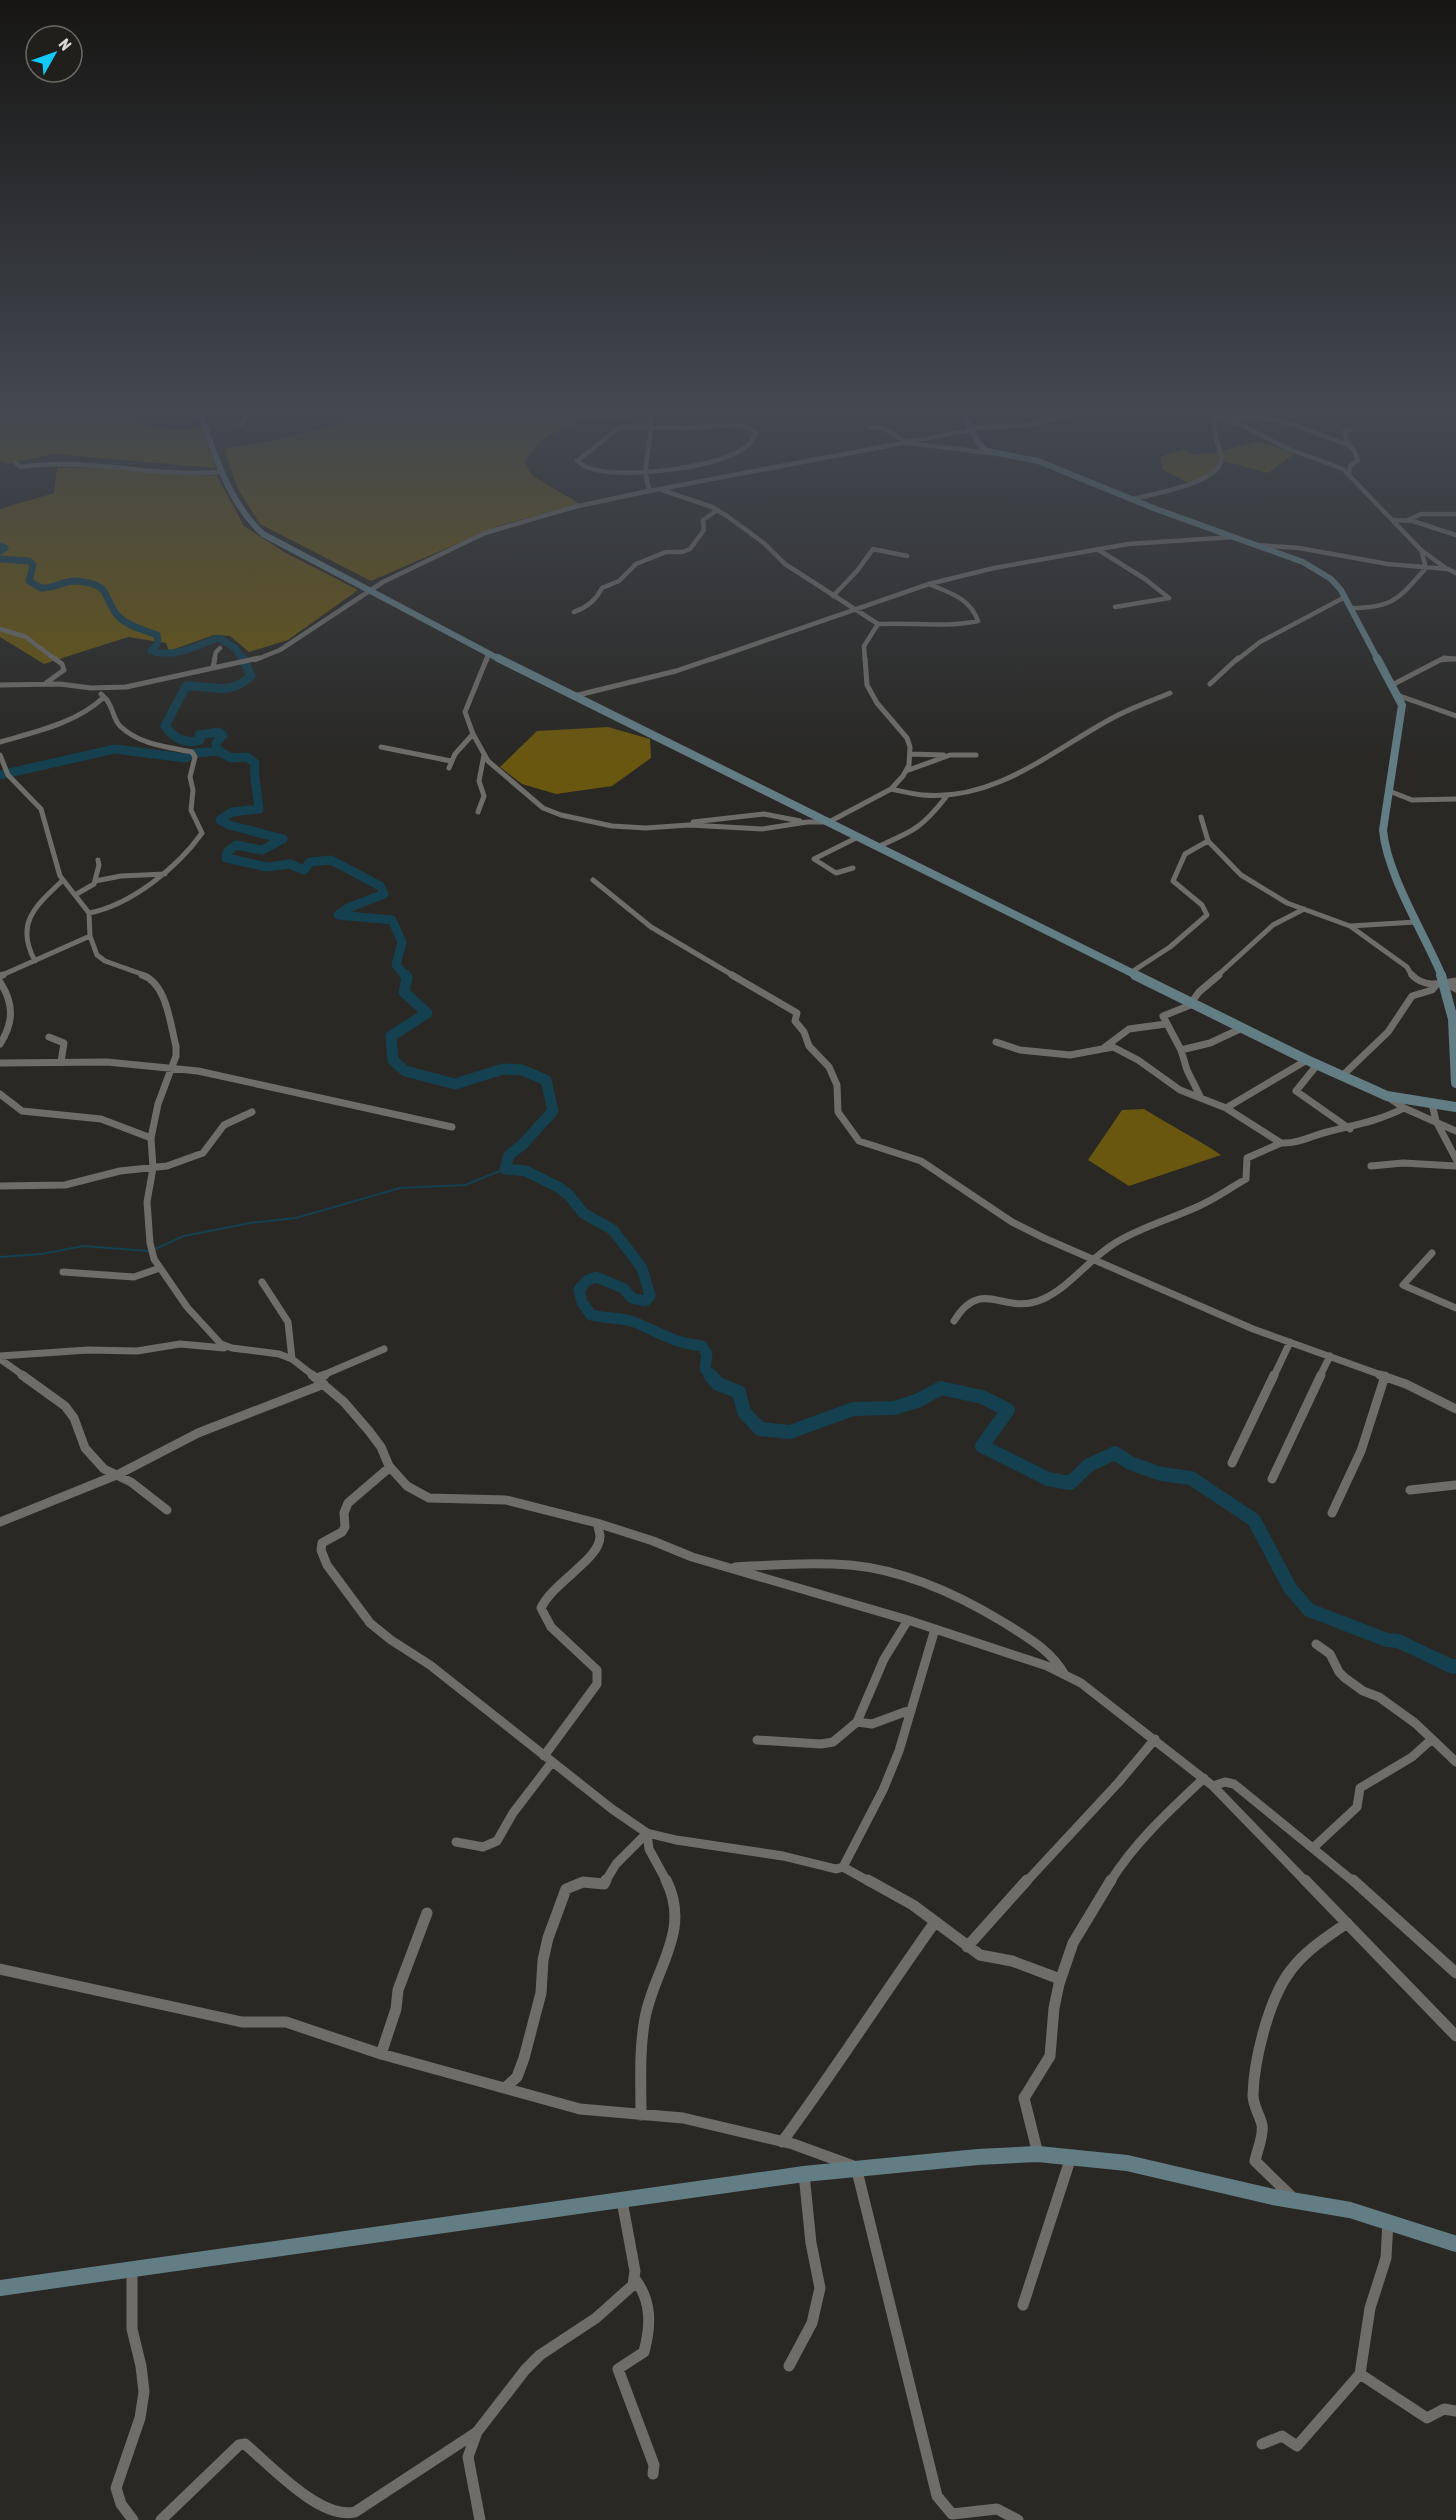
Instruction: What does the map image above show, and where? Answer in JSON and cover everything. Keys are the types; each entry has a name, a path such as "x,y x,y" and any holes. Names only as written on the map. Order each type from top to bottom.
{"street":[{"path":"253,526 257,530 488,653 1130,973 1317,1065 1387,1096 1404,1108 1456,1131"},
{"path":"0,685 45,684 91,688 136,686 213,667 254,660 280,650 370,591 449,548 510,526"},
{"path":"574,612 583,609 598,596 602,588 619,581 638,562 666,552 682,552 690,549 704,530 704,526"},
{"path":"739,526 765,544 785,564 878,624 909,622 961,625 978,621 976,613 965,600 929,585"},
{"path":"1204,526 1314,567 1337,584 1397,695 1403,712 1389,791 1384,841 1455,1023 1456,1083"},
{"path":"1397,526 1421,550 1456,573"},
{"path":"1425,526 1456,535"},
{"path":"574,696 676,671 929,585 1008,565 1147,542 1234,537"},
{"path":"1257,545 1278,545 1426,568 1448,569"},
{"path":"833,597 851,579 873,549 907,556"},
{"path":"1097,549 1145,579 1169,598 1115,607"},
{"path":"1421,550 1426,568"},
{"path":"1351,608 1380,608 1395,602 1426,568"},
{"path":"1210,684 1239,657 1260,642 1345,597"},
{"path":"680,825 762,829 807,822 829,822 891,789 906,771 910,754 907,738 877,703 867,685 864,646 878,624"},
{"path":"0,629 26,638 62,664 63,670 60,674 45,684"},
{"path":"213,667 216,652 220,648"},
{"path":"488,653 486,665 465,712 484,756 543,808 555,814 612,826 659,828 764,814 807,822"},
{"path":"1392,685 1444,658 1456,659"},
{"path":"89,913 108,908 150,886 184,857 202,833 191,810 193,790 190,777 195,757 192,752 145,743 119,725 109,701 91,688"},
{"path":"891,789 919,796 946,797 1004,782 1052,757 1057,751 1108,720 1170,693"},
{"path":"1397,695 1456,716"},
{"path":"0,742 53,725 93,706 104,697"},
{"path":"449,768 451,761 473,734"},
{"path":"381,747 451,761"},
{"path":"910,754 976,755"},
{"path":"906,771 950,755"},
{"path":"0,756 8,774 41,809 58,871 89,913 90,936 100,958 143,974 159,987 176,1046 176,1056 158,1104 151,1137 153,1168 147,1202 150,1243 160,1268 212,1338 231,1348"},
{"path":"478,812 484,796 479,788 478,775 484,756"},
{"path":"1389,791 1396,796 1424,801 1456,799"},
{"path":"877,848 917,829 928,820 946,797"},
{"path":"1201,817 1203,829 1209,841 1241,875 1270,894 1350,926 1407,967 1413,977 1420,982 1441,984 1456,989"},
{"path":"853,868 836,873 814,860 858,837"},
{"path":"1130,973 1170,947 1207,915 1202,905 1173,881 1185,854 1209,841"},
{"path":"95,881 98,860"},
{"path":"75,895 95,881 121,876 165,873"},
{"path":"35,961 29,950 27,920 32,909 63,880"},
{"path":"593,880 651,927 797,1013 795,1021 804,1032 810,1046 829,1067 837,1085 838,1112 859,1141 921,1161 1028,1231 1094,1258 1196,1305 1385,1376 1456,1409"},
{"path":"1201,1098 1187,1070 1182,1050 1163,1019 1166,1013 1192,1003 1199,992 1236,960 1259,936 1273,925 1304,909"},
{"path":"1350,926 1416,922"},
{"path":"0,976 90,936"},
{"path":"1342,1076 1388,1032 1412,996 1432,990 1441,984 1456,981"},
{"path":"0,982 12,1009 11,1025 0,1044"},
{"path":"996,1042 1020,1050 1070,1055 1105,1047 1129,1029 1166,1024"},
{"path":"1182,1050 1210,1043 1242,1028"},
{"path":"49,1036 64,1043 61,1062"},
{"path":"1105,1047 1125,1052 1180,1090 1226,1108 1281,1143"},
{"path":"1226,1108 1307,1060"},
{"path":"0,1063 107,1062 171,1068 268,1085 452,1127"},
{"path":"1317,1065 1296,1091 1350,1129"},
{"path":"0,1094 22,1111 101,1119 151,1137"},
{"path":"1387,1096 1456,1107"},
{"path":"1432,1104 1436,1121 1456,1159"},
{"path":"954,1321 958,1311 969,1302 979,1298 1030,1304 1058,1289 1123,1237 1213,1200 1227,1188 1246,1179 1247,1158 1281,1143 1301,1142 1329,1132 1380,1122 1404,1108"},
{"path":"0,1186 65,1185 120,1171 153,1168 198,1156 207,1149 224,1125 252,1112"},
{"path":"1371,1166 1385,1163 1409,1163 1456,1166"},
{"path":"1432,1253 1403,1285 1456,1308"},
{"path":"63,1272 134,1277 160,1268"},
{"path":"262,1282 288,1322 292,1359"},
{"path":"1232,1463 1290,1342"},
{"path":"0,1358 88,1350 137,1351 180,1344 269,1352 292,1359 344,1402 381,1447 390,1467 407,1486 429,1498 506,1500 597,1523 653,1541 692,1557 908,1620 1047,1666 1081,1683 1214,1786 1456,2036"},
{"path":"0,1522 119,1474 198,1433 320,1381 384,1349"},
{"path":"1272,1479 1330,1356"},
{"path":"0,1358 65,1406 74,1418 85,1448 104,1469 119,1474 167,1510"},
{"path":"1332,1513 1361,1451 1385,1376"},
{"path":"390,1467 348,1503 344,1513 345,1527 342,1532 322,1543 323,1558 370,1623 391,1640 430,1665 612,1809 647,1833 676,1840 783,1856 836,1869 843,1867 913,1905 967,1947 981,1955 1012,1961 1060,1979"},
{"path":"1410,1490 1456,1485"},
{"path":"456,1842 483,1847 496,1841 597,1684 597,1670 551,1627 541,1608 543,1597 550,1588 581,1567 601,1543 602,1533 597,1523"},
{"path":"728,1567 829,1563 885,1571 914,1579 970,1602 1004,1622 1041,1647 1061,1665 1065,1675"},
{"path":"757,1740 821,1744 833,1742 857,1722 884,1659 908,1620"},
{"path":"843,1867 883,1790 899,1751 935,1629"},
{"path":"1316,1644 1330,1654 1339,1672 1345,1678 1363,1691 1379,1697 1415,1723 1456,1762"},
{"path":"857,1722 872,1724 910,1710"},
{"path":"967,1947 1118,1783 1155,1739"},
{"path":"1314,1847 1357,1807 1360,1788 1412,1757 1432,1739"},
{"path":"1038,2154 1024,2098 1050,2056 1054,2008 1060,1979 1072,1943 1120,1866 1152,1828 1204,1778"},
{"path":"1214,1786 1225,1782 1234,1784 1314,1847 1400,1920 1456,1973"},
{"path":"506,2087 517,2077 524,2058 541,1993 543,1960 548,1938 566,1888 583,1882 604,1884 616,1864 647,1833"},
{"path":"641,2115 641,2041 648,2006 659,1970 673,1942 676,1915 675,1903 663,1872 649,1851 647,1833"},
{"path":"381,2054 396,2009 399,1990 427,1913"},
{"path":"782,2142 840,2063 882,1996 935,1922"},
{"path":"1296,2201 1256,2161 1263,2128 1253,2098 1254,2072 1268,2018 1274,2009 1279,1988 1292,1969 1311,1949 1347,1923"},
{"path":"2,1967 43,1980 242,2022 286,2022 381,2054 580,2109 683,2118 811,2150 856,2167"},
{"path":"0,2288 856,2167 1038,2154 1126,2163 1296,2201 1350,2210 1456,2244"},
{"path":"1023,2305 1072,2156"},
{"path":"856,2167 937,2496 951,2514 966,2517 985,2509 1006,2510 1018,2520"},
{"path":"789,2366 809,2334 819,2295 819,2275 812,2254 804,2174"},
{"path":"622,2201 635,2279 644,2289 652,2326 644,2352 618,2368 654,2465 653,2474"},
{"path":"1262,2444 1282,2436 1298,2446 1360,2374 1370,2308 1386,2258 1388,2221"},
{"path":"132,2269 132,2329 141,2366 144,2392 140,2418 116,2488 121,2504 133,2520"},
{"path":"480,2520 468,2457 477,2432 525,2370 540,2355 596,2318 628,2291 635,2279"},
{"path":"1360,2374 1427,2418 1444,2409 1456,2411"},
{"path":"161,2520 239,2445 245,2444 305,2495 335,2513 345,2514 356,2512 477,2432"}],"shaded area":[{"path":"0,526 244,526 284,552 358,590 288,640 249,652 230,636 214,635 169,651 166,643 128,637 44,664 0,637"},
{"path":"263,526 499,526 498,526 371,581"},
{"path":"608,727 650,739 651,758 612,786 556,794 522,784 500,767 537,731"},
{"path":"1144,1109 1221,1155 1129,1186 1088,1160 1122,1110"}],"waterway":[{"path":"0,546 5,548 0,551"},
{"path":"0,559 29,561 33,565 29,581 41,588 77,581 102,589 119,617 132,626 157,635 158,643 151,651 177,652 219,638 235,648 243,660"},
{"path":"219,751 216,743 223,735 218,732 199,735 200,740 189,742 176,737 165,726 186,686 227,688 251,676 243,658"},
{"path":"0,775 115,749 185,758 194,753 219,751"},
{"path":"219,751 231,758 247,757 255,763 259,809 232,812 220,820 229,825 283,839 262,850 236,845 227,852 226,858 267,867 290,864 304,870 310,862 331,860 380,886 384,894 348,908 338,915 392,920 402,942 396,965 406,976"},
{"path":"406,976 404,992 427,1013 391,1036 393,1060 405,1071 455,1084 503,1069 522,1070 546,1080 553,1111 522,1145 509,1155 505,1169 526,1171 558,1187 569,1195 583,1213 613,1230 642,1268 650,1296 645,1301 632,1298 623,1288 596,1277 586,1281 579,1290 582,1302 591,1315 630,1321 674,1340 702,1346 707,1354 705,1369 711,1376"},
{"path":"155,1249 184,1236 250,1223 296,1218 400,1188 465,1185 505,1169"},
{"path":"0,1257 42,1254 83,1246 148,1251"},
{"path":"710,1375 718,1384 739,1392 744,1412 760,1429 790,1432 853,1409 894,1408 917,1401 941,1388 982,1397 1008,1410 982,1446 1048,1479 1070,1483 1089,1465 1115,1453 1130,1463 1161,1474 1191,1478 1254,1520 1290,1588 1309,1610 1387,1640 1398,1641 1453,1667 1456,1666"}]}
